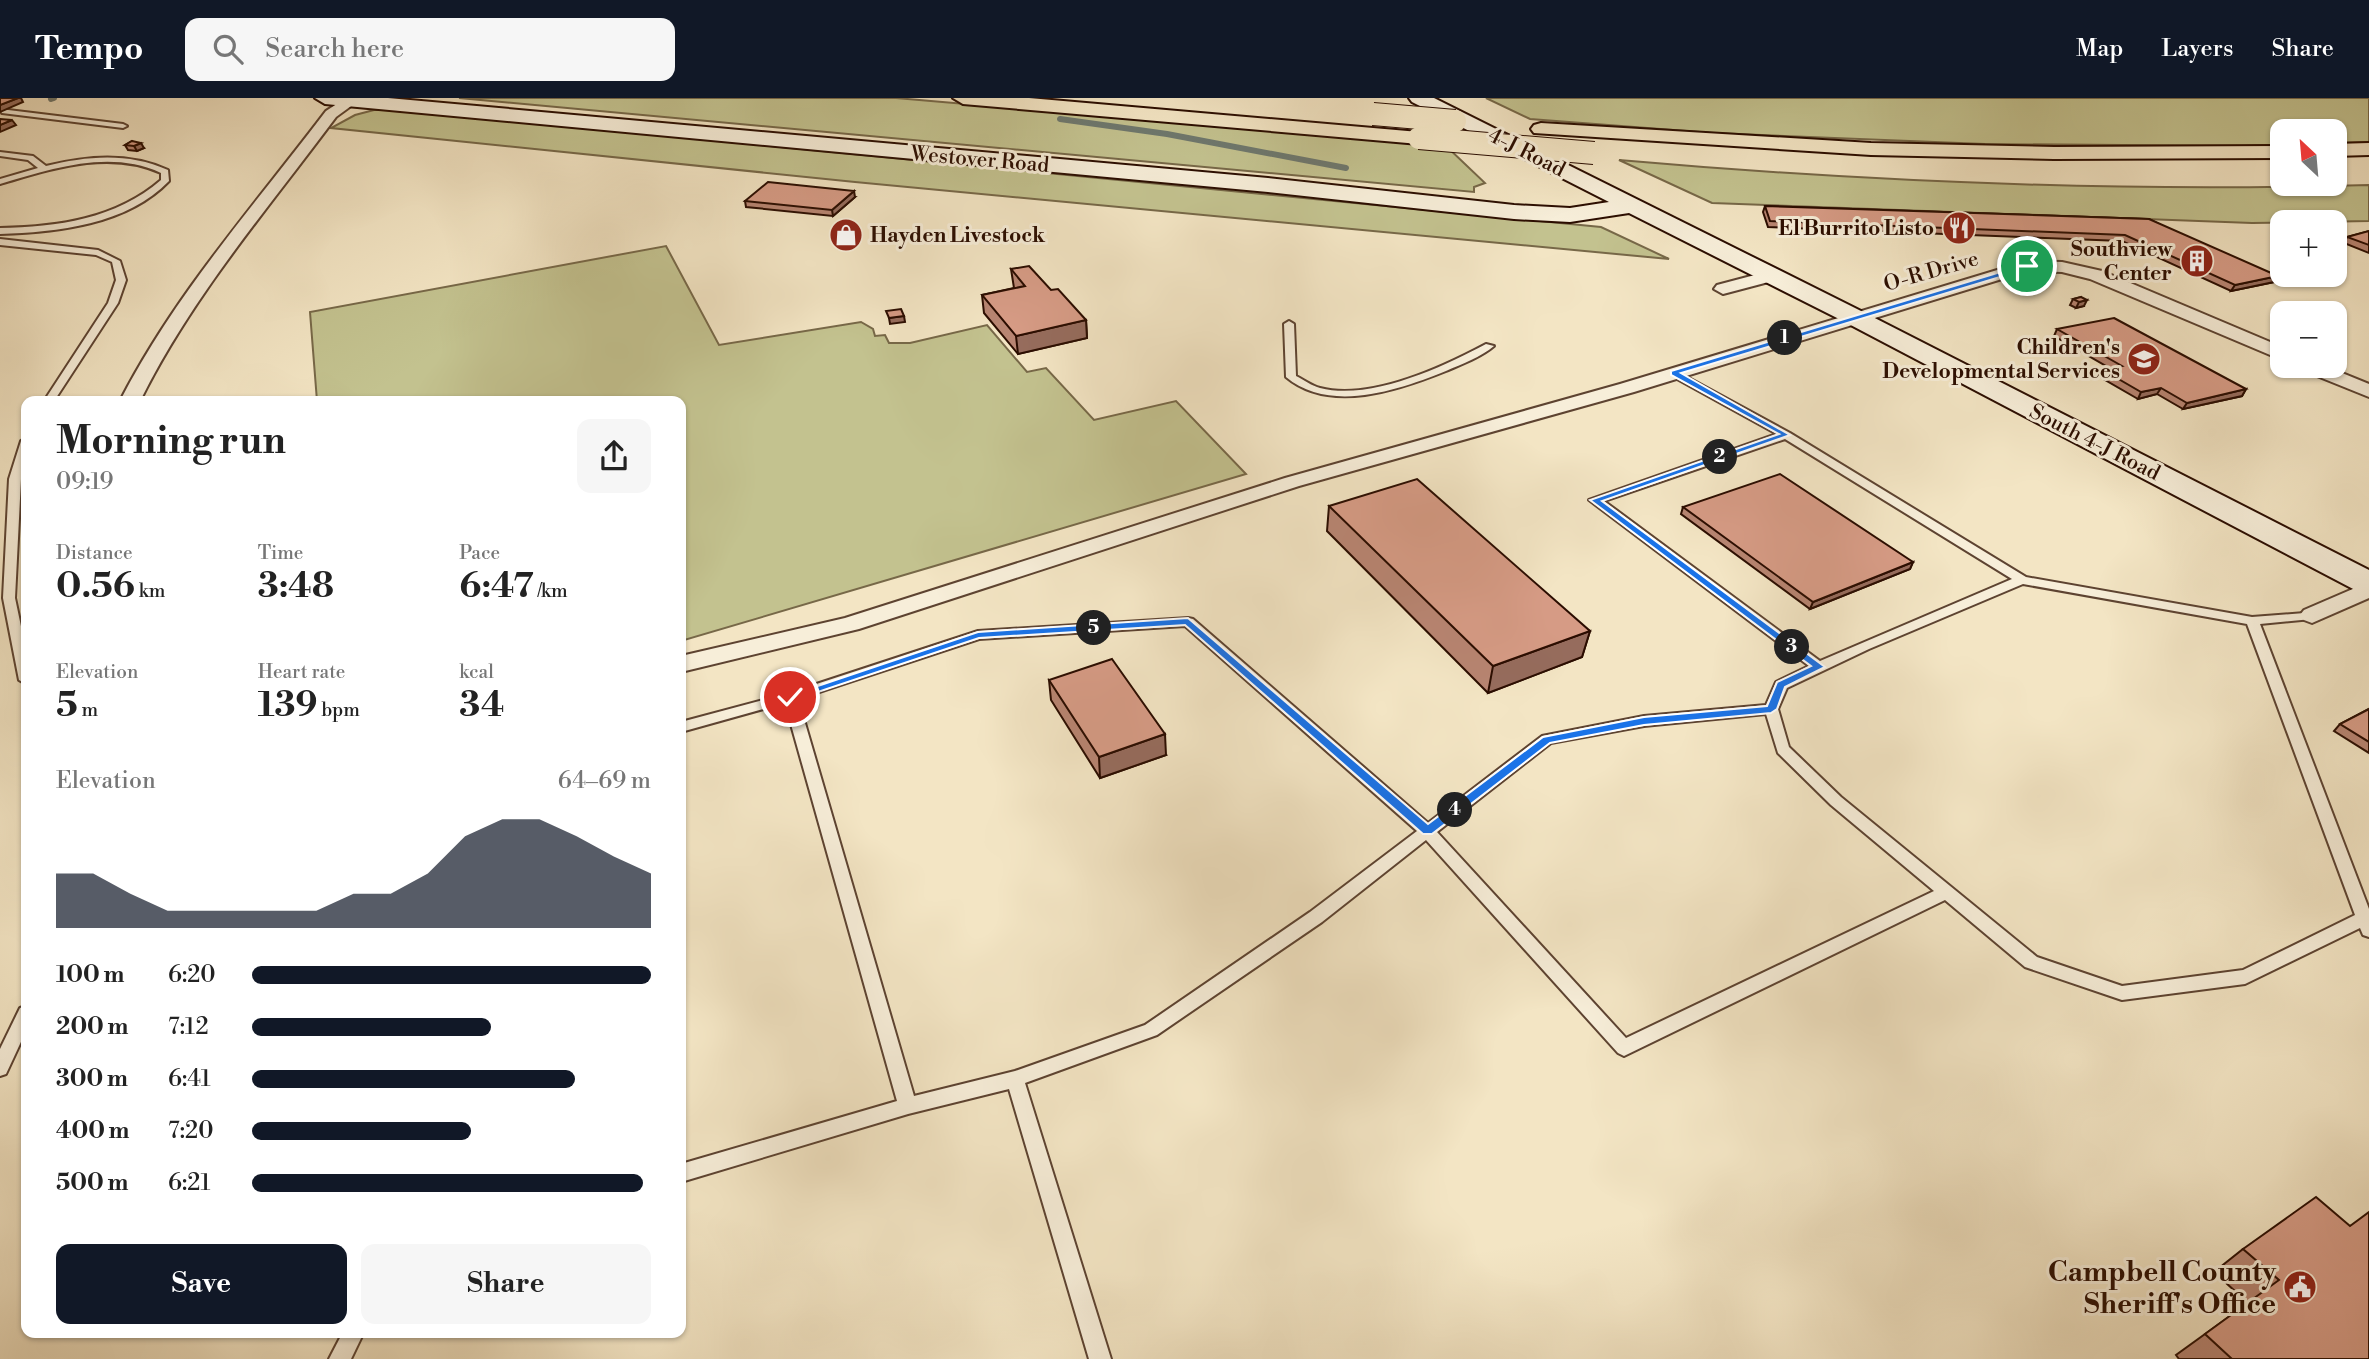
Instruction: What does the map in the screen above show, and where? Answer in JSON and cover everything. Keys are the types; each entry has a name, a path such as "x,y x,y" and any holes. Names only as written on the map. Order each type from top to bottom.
{"highway":[{"path":"963,98 1594,153 1760,163"},
{"path":"1181,98 1264,105"},
{"path":"1366,113 1528,127 1871,149 2054,153 2270,152"},
{"path":"2347,150 2369,149"}],"street":[{"name":"Westover Road","path":"325,98 1268,185 1514,212 1570,215 1634,205"},
{"name":"4-J Road","path":"1419,98 1634,205"},
{"path":"132,396 148,362 209,270 331,114 351,100"},
{"name":"South 4-J Road","path":"1634,205 2369,584"},
{"path":"1514,212 1534,219 1631,229 1719,250"},
{"name":"O-R Drive","path":"1674,373 2027,266 2062,267 2096,275 2270,349"},
{"path":"1723,289 1770,276"},
{"path":"686,663 850,624 1292,482 1674,373"},
{"path":"2338,378 2369,391"},
{"path":"2312,615 2369,589"}],"lane":[{"path":"2,111 123,125"},
{"path":"0,154 30,158 45,169"},
{"path":"0,182 77,163 135,161 154,165 164,172 165,181 155,192 106,215 35,229 0,231"},
{"path":"0,242 98,253 116,261 121,280 113,303 52,396"},
{"path":"1289,324 1291,377 1320,391 1368,391 1381,388 1432,374 1489,346"},
{"path":"1674,373 1786,435 2022,580 2252,621 2312,615"},
{"path":"1786,435 1595,500 1819,667"},
{"path":"21,459 15,479 9,598 21,656"},
{"path":"2022,580 1780,685 1771,709 1783,749 1836,801 2031,962 2122,993 2245,977 2367,924 2252,621"},
{"path":"686,726 790,697 978,635 1188,622 1427,831 1624,1048 1946,892"},
{"path":"790,697 908,1106"},
{"path":"686,1172 908,1106 1015,1079 1151,1030 1316,917 1547,739 1644,721 1771,709"},
{"path":"0,1068 21,1024"},
{"path":"1015,1079 1100,1359"},
{"path":"340,1359 351,1338"}],"shaded area":[{"path":"459,98 896,98 1445,145 1485,183 1474,187 1474,192"},
{"path":"1486,98 2369,98 2369,142 2347,143 2347,119 2270,119 2270,145 2244,146 1985,144 1713,133 1530,119"},
{"path":"374,110 402,110 1601,227 1669,259 855,182 331,128 355,115"},
{"path":"1619,160 1806,174 1994,183 2270,187 2270,196 2347,196 2347,185 2369,185 2369,221 2347,221 2347,210 2270,210 2270,223 2252,223 1712,203"},
{"path":"666,246 719,345 861,322 873,329 875,336 885,335 889,343 910,343 987,325 1027,372 1046,368 1094,420 1176,401 1246,474 686,640 686,396 317,396 310,312"}],"building":[{"path":"0,98 18,98 0,105"},
{"path":"0,119 12,120 0,125"},
{"path":"132,141 141,143 134,146 125,145"},
{"path":"768,182 854,191 832,210 745,201"},
{"name":"Southview Center","path":"1765,206 2149,219 2270,272 2270,278 2235,285 2125,235 1770,221"},
{"path":"2369,231 2369,245 2347,237"},
{"path":"1029,266 1051,290 1058,289 1086,320 1016,336 982,295 1025,286 1011,269"},
{"path":"2081,297 2087,300 2079,302 2073,299"},
{"path":"901,309 904,316 889,318 886,311"},
{"path":"2114,318 2246,389 2187,403 2161,388 2141,392 2103,370 2122,366 2057,329"},
{"path":"1780,474 1913,562 1813,602 1683,507"},
{"path":"1417,479 1590,631 1493,666 1329,506"},
{"path":"1112,659 1165,734 1099,757 1049,680"},
{"path":"2369,709 2369,742 2340,724"},
{"name":"Campbell County Sheriff's Office","path":"2316,1197 2350,1226 2369,1212 2369,1359 2232,1359 2205,1334 2279,1280 2243,1249"}],"waterway":[{"path":"1060,119 1167,134 1346,168"}],"place":[{"name":"El Burrito Listo","path":"1959,228"},
{"name":"Hayden Livestock","path":"846,235"},
{"name":"Southview Center","path":"2197,261"},
{"name":"Children's Developmental Services","path":"2144,359"},
{"name":"Campbell County Sheriff's Office","path":"2300,1287"}],"route":[{"path":"790,697 978,635 1188,622 1427,831 1547,739 1644,721 1771,709 1780,685 1819,667 1595,500 1786,435 1674,373 2027,266"}]}
